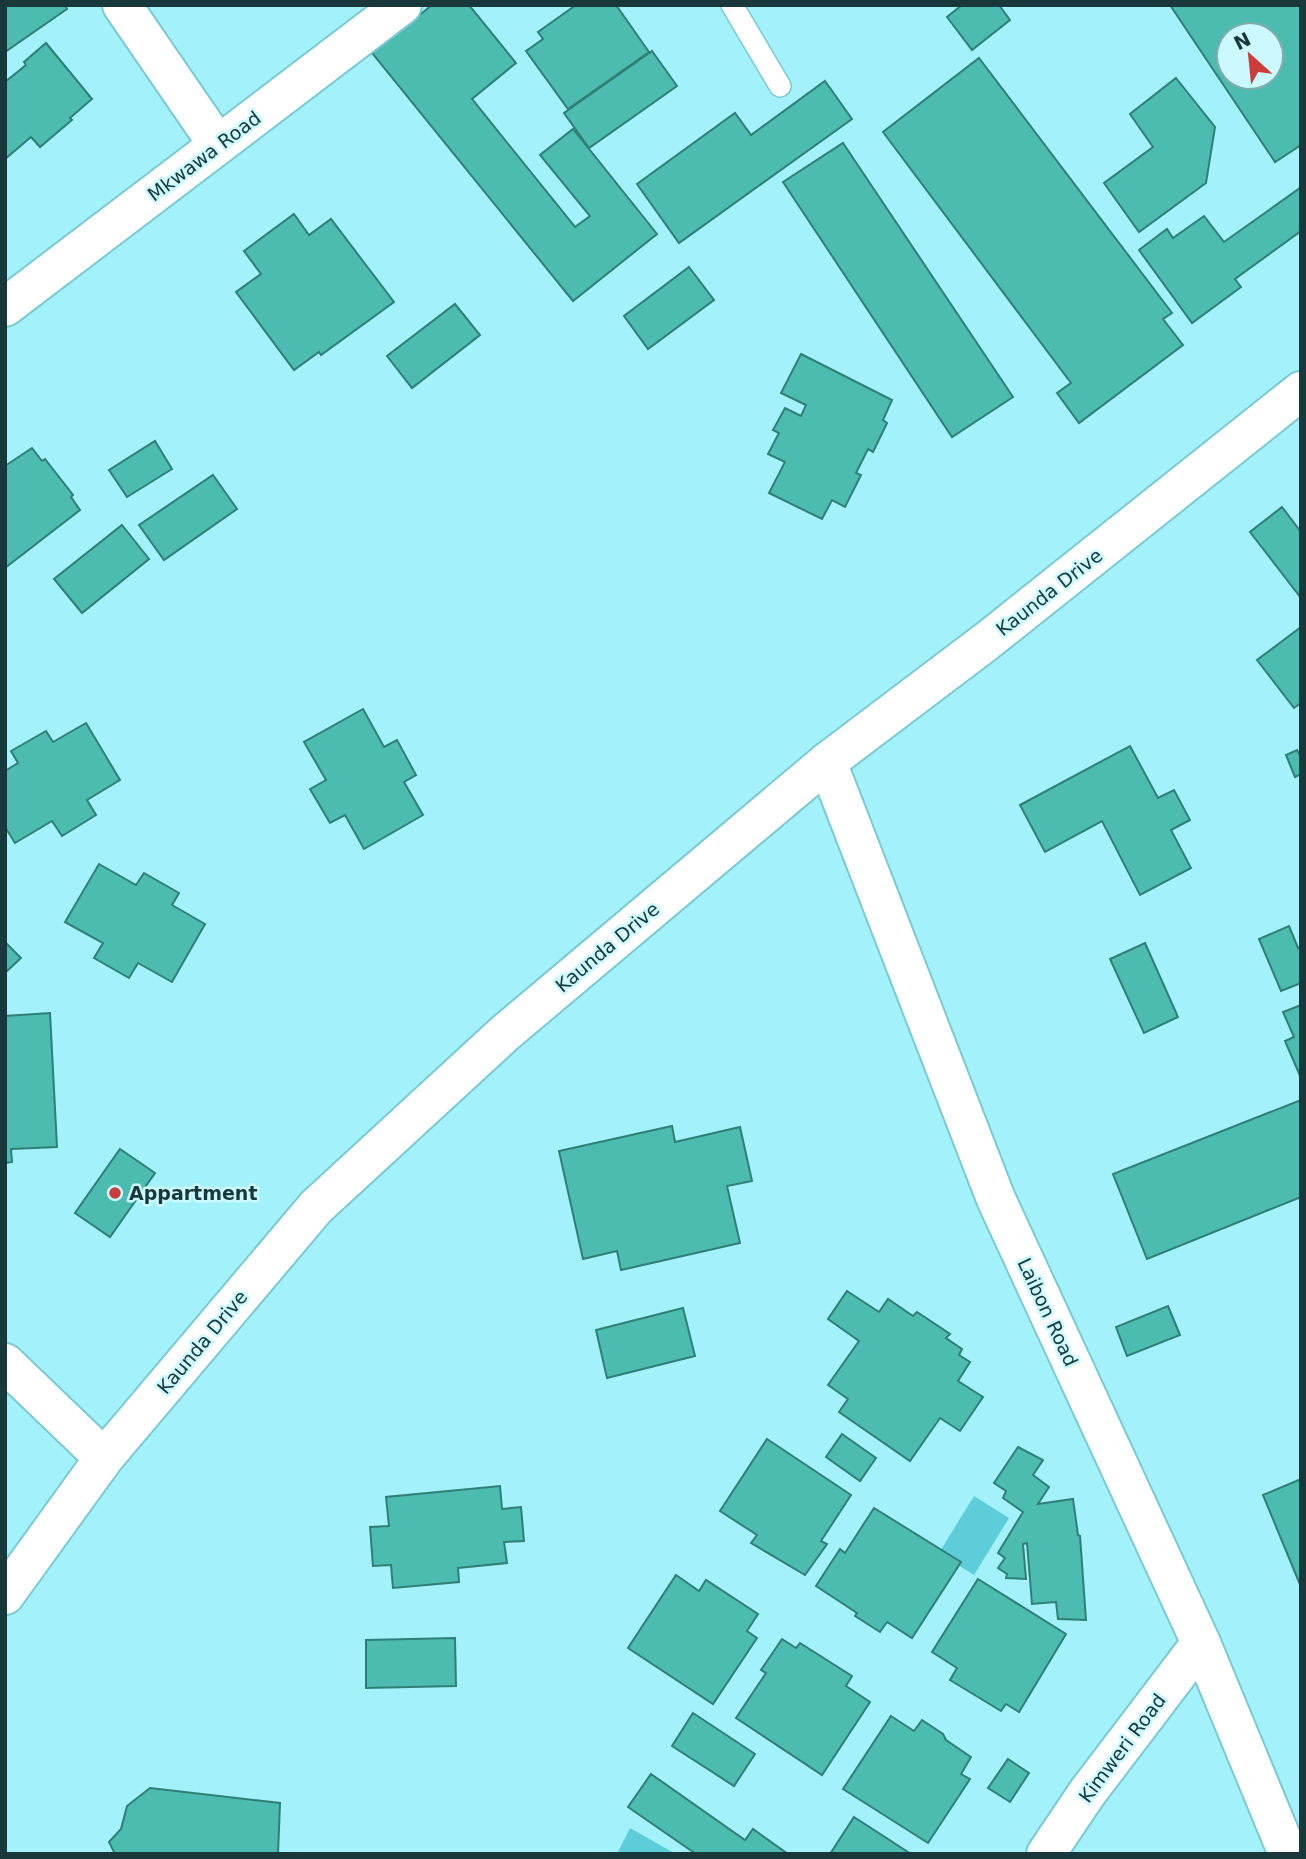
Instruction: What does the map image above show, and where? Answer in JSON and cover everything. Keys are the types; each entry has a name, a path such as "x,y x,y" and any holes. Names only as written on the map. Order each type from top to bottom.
{"street":[{"path":"122,5 218,145"},
{"name":"Mkwawa Road","path":"5,307 402,5"},
{"name":"Kaunda Drive","path":"5,1595 104,1458 316,1207 505,1033 827,762 988,640 1301,391"},
{"name":"Laibon Road","path":"827,762 996,1199 1201,1643 1288,1854"},
{"path":"5,1363 104,1458"},
{"name":"Kimweri Road","path":"1046,1854 1087,1793 1201,1643"}],"lane":[{"path":"732,5 780,86"}],"water":[{"path":"974,1496 1009,1518 974,1575 939,1553"},
{"path":"630,1828 676,1854 617,1854"}],"building":[{"path":"5,5 65,5 67,9 5,52"},
{"path":"432,5 469,5 516,63 472,99 575,227 590,216 540,155 573,129 657,234 573,301 372,53"},
{"path":"576,5 616,5 649,52 568,109 526,51 543,39 538,32"},
{"path":"962,5 999,5 1010,20 972,50 947,17"},
{"path":"1170,5 1301,5 1301,145 1275,162 1228,91 1285,91 1285,21 1215,21 1215,72"},
{"path":"46,43 92,99 40,147 31,137 5,159 5,82 26,65 24,62"},
{"path":"652,51 677,86 589,148 564,113"},
{"path":"979,58 1172,313 1163,319 1183,345 1079,423 1057,393 1071,383 883,132"},
{"path":"1176,78 1215,127 1206,183 1139,232 1104,183 1153,147 1130,114"},
{"path":"825,81 852,119 679,243 637,184 735,113 751,135"},
{"path":"843,143 1013,397 952,437 783,182"},
{"path":"1300,188 1301,231 1235,279 1241,287 1192,323 1139,250 1167,229 1173,238 1204,216 1224,242"},
{"path":"294,214 309,235 331,219 394,302 321,355 319,352 294,370 236,292 261,274 244,251"},
{"path":"689,267 714,300 648,349 624,316"},
{"path":"455,304 480,335 412,388 387,356"},
{"path":"801,354 892,400 883,420 887,423 873,452 868,449 856,473 861,475 845,507 832,500 822,519 769,493 785,462 768,454 779,433 773,430 785,408 801,416 806,405 781,393"},
{"path":"155,441 172,469 127,497 109,470"},
{"path":"32,448 42,461 45,459 73,495 71,497 80,510 5,568 5,466"},
{"path":"213,475 237,509 164,560 139,525"},
{"path":"1282,507 1301,532 1301,598 1250,532"},
{"path":"122,525 149,559 82,613 54,579"},
{"path":"1301,627 1301,703 1294,708 1257,660"},
{"path":"363,709 384,747 397,740 416,775 404,782 423,815 364,849 345,815 330,823 310,789 326,780 304,742"},
{"path":"86,723 120,780 87,800 96,815 62,836 52,821 15,843 5,827 5,771 18,763 11,751 46,731 53,742"},
{"path":"1130,746 1158,798 1174,790 1190,820 1171,830 1191,868 1140,895 1102,821 1045,852 1020,805"},
{"path":"1297,750 1301,757 1301,774 1295,777 1286,755"},
{"path":"99,864 136,885 144,873 179,893 172,905 205,924 172,982 138,963 129,978 94,958 103,943 65,922"},
{"path":"1289,926 1298,948 1301,947 1301,983 1281,991 1259,939"},
{"path":"5,942 21,958 5,973"},
{"path":"1145,943 1178,1017 1144,1033 1110,959"},
{"path":"1301,1005 1301,1078 1285,1041 1294,1037 1283,1012"},
{"path":"50,1013 57,1147 11,1149 12,1162 5,1163 5,1016"},
{"path":"1301,1100 1301,1197 1147,1259 1113,1174"},
{"path":"672,1126 675,1142 740,1127 752,1181 727,1186 740,1243 621,1270 617,1251 583,1259 559,1151"},
{"name":"Appartment","path":"120,1149 155,1173 110,1237 75,1213"},
{"path":"847,1291 879,1312 888,1299 913,1316 917,1312 950,1334 946,1338 962,1349 959,1355 970,1362 958,1381 983,1397 960,1431 940,1418 910,1461 839,1412 848,1399 828,1385 859,1341 828,1319"},
{"path":"1168,1306 1180,1335 1127,1356 1116,1327"},
{"path":"683,1308 695,1356 607,1378 596,1330"},
{"path":"842,1434 876,1458 860,1481 826,1457"},
{"path":"767,1439 851,1495 821,1541 827,1544 805,1575 751,1543 757,1535 720,1511"},
{"path":"1018,1447 1043,1460 1033,1475 1049,1487 1038,1504 1073,1499 1080,1536 1086,1620 1058,1619 1056,1602 1032,1604 1027,1543 1023,1544 1026,1579 1006,1578 1007,1574 998,1568 1005,1558 998,1553 1023,1512 1003,1498 1006,1491 994,1483"},
{"path":"1301,1479 1301,1587 1263,1495"},
{"path":"500,1486 502,1509 521,1507 524,1541 504,1542 507,1563 458,1568 459,1582 393,1588 391,1565 373,1566 370,1527 389,1526 386,1497"},
{"path":"874,1508 961,1562 912,1638 887,1622 880,1632 816,1586 840,1549 845,1553"},
{"path":"676,1575 699,1591 706,1580 758,1614 747,1631 757,1638 713,1704 628,1648"},
{"path":"978,1579 1066,1634 1019,1712 1006,1704 1001,1711 950,1680 957,1668 932,1652"},
{"path":"455,1638 456,1686 366,1688 366,1640"},
{"path":"782,1639 796,1648 800,1643 852,1676 846,1686 870,1702 822,1775 736,1718 766,1673 761,1670"},
{"path":"693,1713 755,1754 734,1786 672,1746"},
{"path":"891,1716 914,1731 922,1720 971,1757 961,1774 970,1779 928,1843 843,1789"},
{"path":"1008,1759 1029,1773 1010,1802 988,1788"},
{"path":"651,1774 745,1840 753,1829 788,1854 696,1854 628,1807"},
{"path":"150,1788 280,1803 278,1854 115,1854 109,1842 121,1829 127,1806"},
{"path":"854,1817 911,1854 830,1854"}],"place":[{"name":"Appartment","path":"115,1193"}]}
